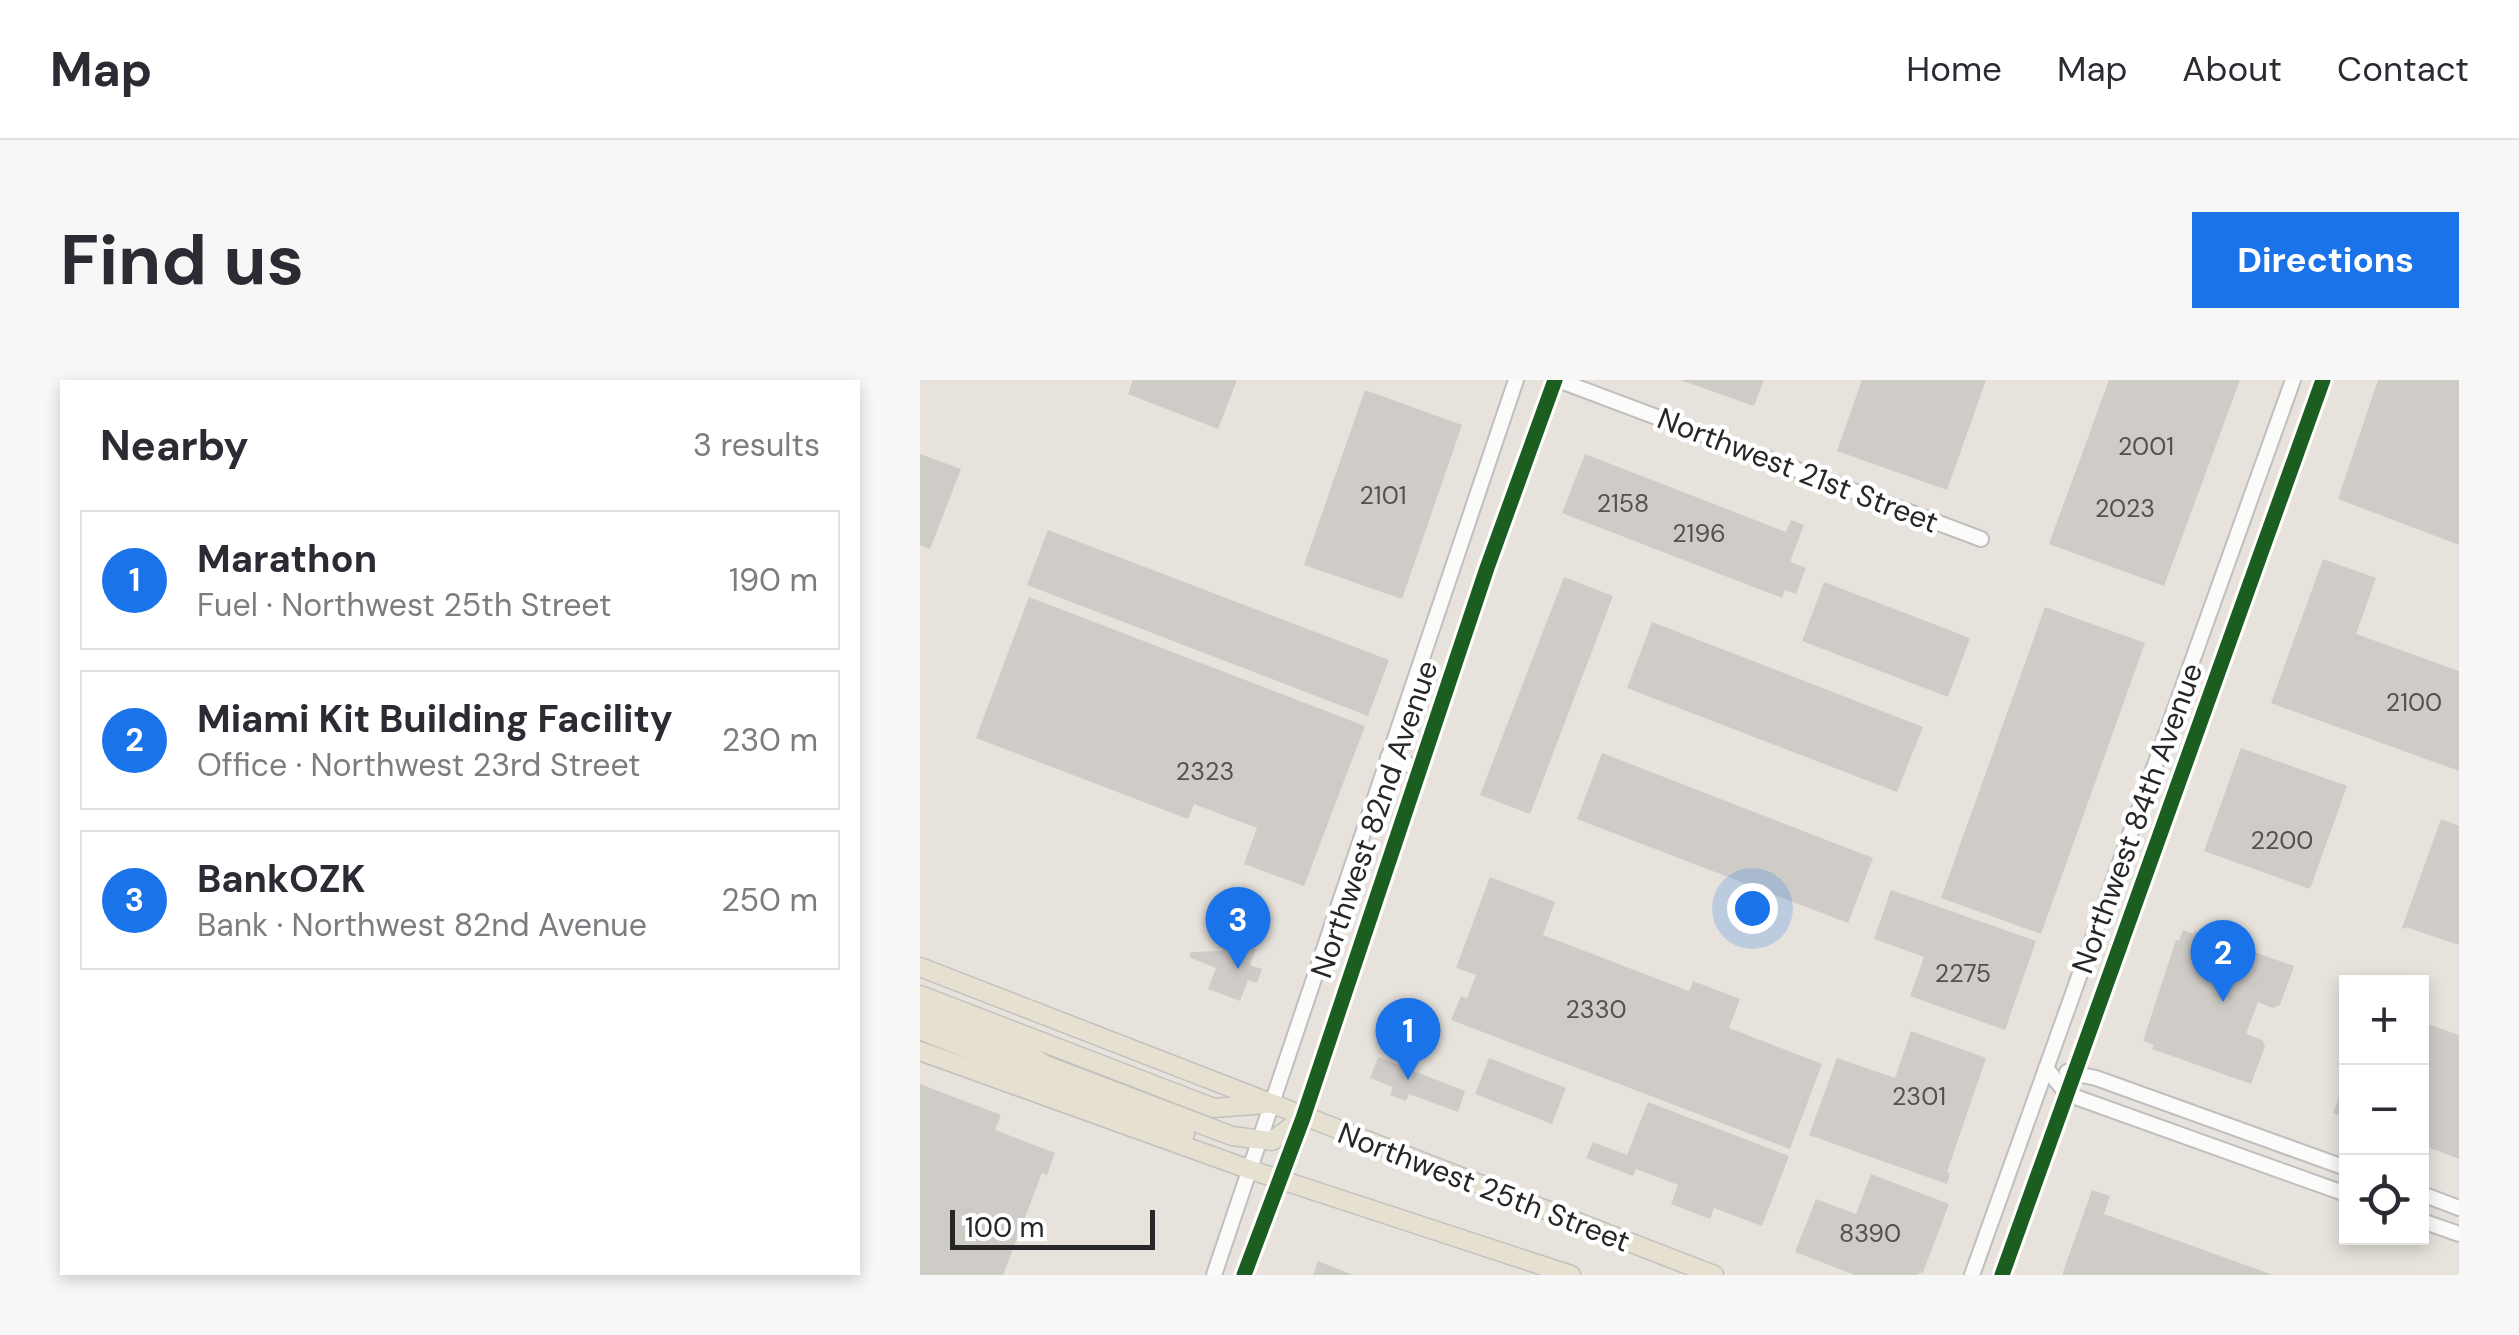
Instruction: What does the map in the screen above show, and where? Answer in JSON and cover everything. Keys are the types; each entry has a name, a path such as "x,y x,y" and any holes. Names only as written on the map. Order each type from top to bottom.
{"main road":[{"name":"Northwest 25th Street","path":"920,967 1714,1275"},
{"path":"920,996 1214,1108 1272,1104"},
{"path":"920,1012 1030,1055 1045,1065 1222,1132 1260,1142 1283,1135 1303,1118"},
{"path":"923,1031 1216,1147 1251,1170"},
{"name":"Northwest 25th Street","path":"920,1051 1280,1180 1572,1275"},
{"path":"1005,1063 1045,1065"}],"street":[{"name":"Northwest 82nd Avenue","path":"1214,1275 1516,380"},
{"name":"Northwest 82nd Avenue","path":"1244,1275 1303,1118 1557,380"},
{"name":"Northwest 21st Street","path":"1557,380 1980,539"},
{"name":"Northwest 84th Avenue","path":"1972,1275 2293,380"},
{"name":"Northwest 84th Avenue","path":"2002,1275 2323,380"},
{"path":"1388,757 1420,769"},
{"path":"2046,1068 2096,1078 2339,1165"},
{"path":"2046,1068 2067,1094 2339,1191"},
{"path":"2429,1197 2459,1208"},
{"path":"2429,1223 2459,1234"}],"building":[{"path":"1133,380 1237,380 1218,429 1128,394"},
{"path":"1680,380 1764,380 1754,406"},
{"path":"1862,380 1986,380 1947,490 1837,451"},
{"path":"2109,380 2240,380 2164,586 2049,544"},
{"path":"2378,380 2459,380 2459,545 2338,499"},
{"path":"1365,390 1462,425 1402,599 1304,565"},
{"path":"920,454 961,469 930,549 920,545"},
{"path":"1585,454 1786,532 1791,520 1804,525 1790,562 1806,568 1796,594 1785,590 1782,598 1562,513"},
{"path":"1048,530 1389,660 1368,716 1027,585"},
{"path":"2323,559 2376,578 2356,634 2459,671 2459,771 2271,703"},
{"path":"1564,577 1613,596 1530,814 1480,795"},
{"path":"1824,582 1970,638 1948,697 1802,641"},
{"path":"1029,597 1365,726 1304,886 1244,864 1257,828 1194,804 1188,819 976,738"},
{"path":"2045,607 2145,643 2041,934 1941,898"},
{"path":"1652,622 1923,727 1897,792 1627,688"},
{"path":"2241,748 2347,786 2310,889 2204,851"},
{"path":"1602,753 1873,858 1848,923 1577,819"},
{"path":"2441,819 2459,826 2459,945 2402,928"},
{"path":"1490,877 1555,902 1543,935 1689,991 1693,981 1740,999 1729,1028 1822,1064 1790,1149 1451,1020 1461,996 1467,998 1476,975 1456,968"},
{"path":"1891,890 2036,941 2005,1030 1910,996 1924,957 1874,939"},
{"path":"2183,930 2294,966 2280,1005 2273,1008 2258,1002 2246,1034 2262,1040 2265,1046 2251,1084 2152,1049 2154,1045 2143,1041 2176,940 2179,941"},
{"path":"1227,938 1256,949 1250,965 1262,969 1257,983 1248,980 1240,1001 1208,989 1216,968 1189,957 1191,952 1222,951"},
{"path":"1392,1019 1425,1031 1419,1045 1387,1033"},
{"path":"2429,1024 2459,1035 2459,1159 2429,1148"},
{"path":"1911,1031 1986,1058 1947,1172 1947,1184 1809,1135 1837,1058 1895,1078"},
{"path":"1378,1057 1465,1091 1458,1112 1409,1094 1406,1101 1390,1095 1393,1087 1370,1078"},
{"path":"1489,1058 1566,1088 1552,1124 1475,1094"},
{"path":"920,1084 1001,1115 995,1130 1055,1153 1047,1175 1042,1173 1003,1275 920,1275"},
{"path":"1648,1102 1789,1156 1762,1226 1714,1208 1710,1219 1671,1204 1678,1185 1636,1169 1633,1176 1586,1158 1593,1142 1627,1155"},
{"path":"1871,1174 1949,1204 1923,1272 1855,1275 1795,1252 1816,1199 1856,1214"},
{"path":"2092,1190 2110,1196 2104,1214 2273,1275 2062,1275"},
{"path":"1318,1261 1353,1275 1313,1275"}],"cycle path":[{"path":"1244,1275 1303,1118 1487,568 1555,380"},
{"path":"2002,1275 2323,380"}],"place":[{"name":"BankOZK","path":"1238,969"},
{"name":"Miami Kit Building Facility","path":"2223,1002"},
{"name":"Marathon","path":"1408,1080"}]}
